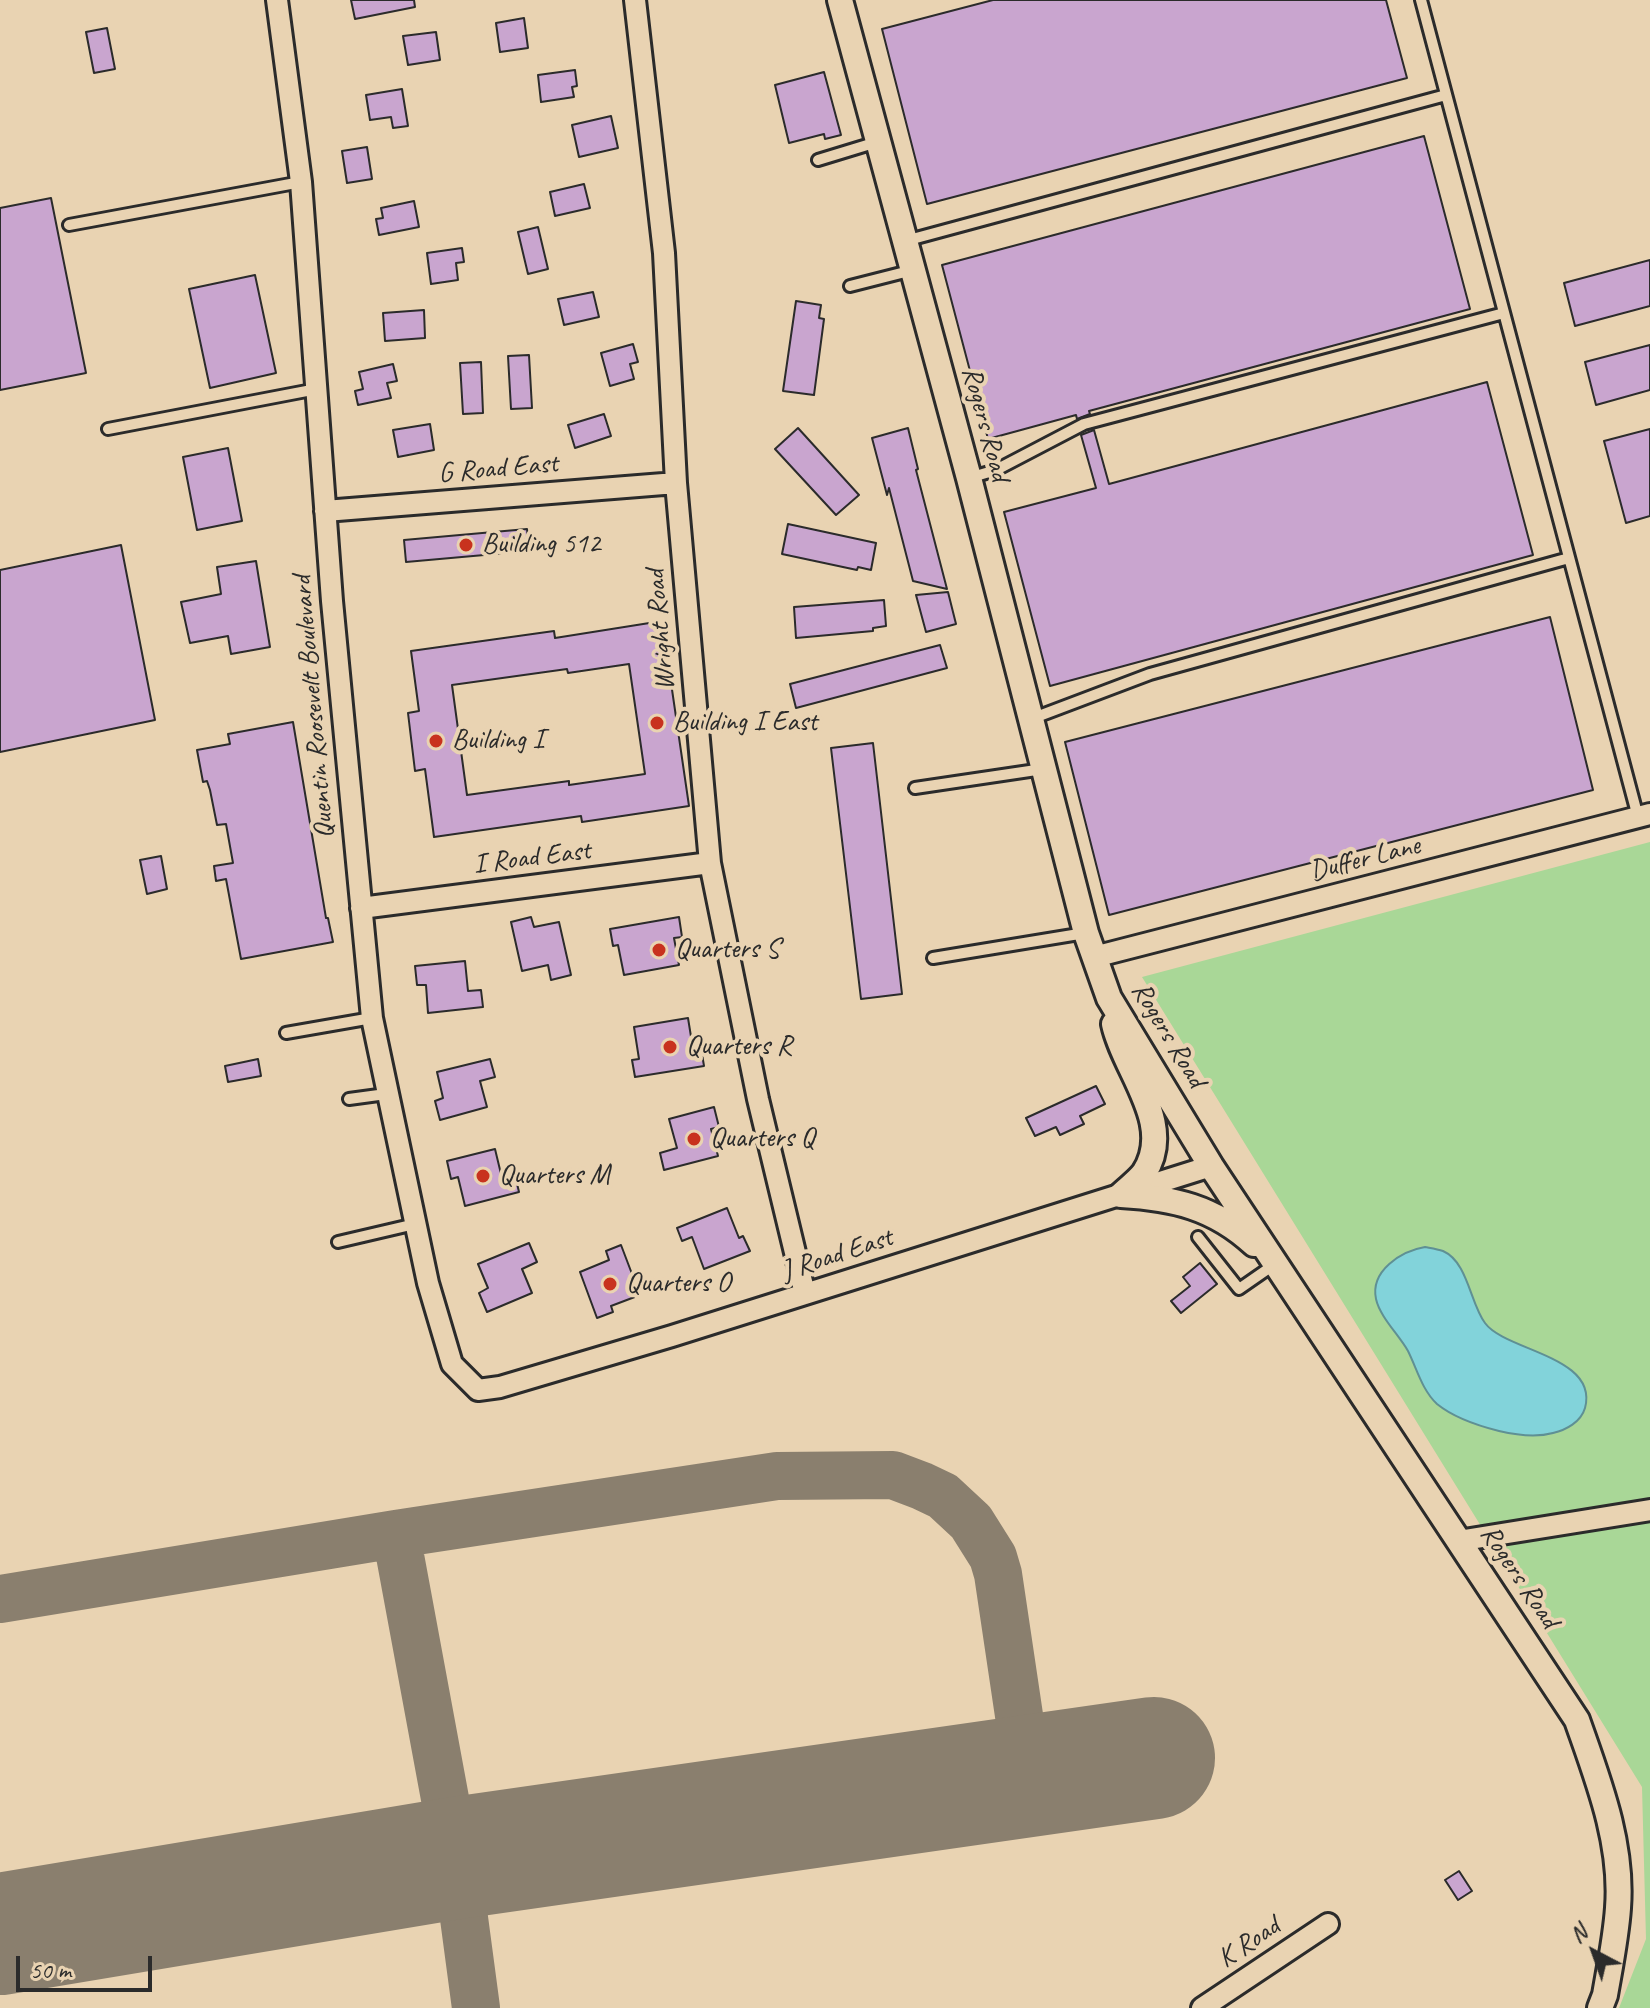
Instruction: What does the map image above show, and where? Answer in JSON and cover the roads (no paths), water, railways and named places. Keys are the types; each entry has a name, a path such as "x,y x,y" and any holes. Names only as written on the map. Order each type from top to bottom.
{"street":[{"name":"Quentin Roosevelt Boulevard","path":"277,0 301,182 325,511 372,1018 428,1283 452,1364 478,1390"},
{"name":"Wright Road","path":"635,0 664,253 676,483 710,863 758,1099 805,1294"},
{"name":"Rogers Road","path":"840,0 969,478 1086,933 1109,998 1211,1166 1577,1720 1606,1803 1615,1849 1618,1906 1605,1995 1600,2008"},
{"name":"G Road East","path":"325,511 676,483"},
{"name":"Duffer Lane","path":"1094,957 1644,816"},
{"name":"I Road East","path":"361,908 710,863"},
{"path":"1109,998 1118,1044 1149,1108 1155,1136 1150,1161 1142,1175 1121,1195"},
{"name":"J Road East","path":"478,1390 543,1374 805,1294 1211,1166"},
{"path":"1121,1195 1163,1198 1209,1214 1229,1223 1275,1264"},
{"path":"1458,1541 1650,1510"},
{"name":"K Road","path":"1202,2008 1328,1924"}],"lane":[{"path":"1421,0 1569,558 1644,816"},
{"path":"905,241 1446,95"},
{"path":"818,160 878,141"},
{"path":"69,225 301,182"},
{"path":"850,286 913,270"},
{"path":"969,478 996,470 1084,424 1504,313"},
{"path":"108,429 317,389"},
{"path":"1029,720 1150,674 1569,558"},
{"path":"915,788 1043,769"},
{"path":"933,958 1086,933"},
{"path":"286,1033 372,1018"},
{"path":"349,1099 386,1094"},
{"path":"338,1242 415,1224"},
{"path":"1198,1237 1239,1289 1275,1264"}],"water":[{"path":"1425,1247 1443,1251 1458,1264 1480,1315 1496,1333 1548,1356 1578,1377 1586,1391 1585,1408 1577,1421 1563,1430 1546,1435 1512,1434 1458,1417 1437,1404 1424,1386 1408,1351 1381,1312 1375,1289 1389,1264 1406,1253"}],"place":[{"name":"Building 512","path":"466,545"},
{"name":"Building I East","path":"657,723"},
{"name":"Building I","path":"436,741"},
{"name":"Quarters S","path":"659,950"},
{"name":"Quarters R","path":"670,1047"},
{"name":"Quarters Q","path":"694,1139"},
{"name":"Quarters M","path":"483,1176"},
{"name":"Quarters O","path":"610,1284"}]}
